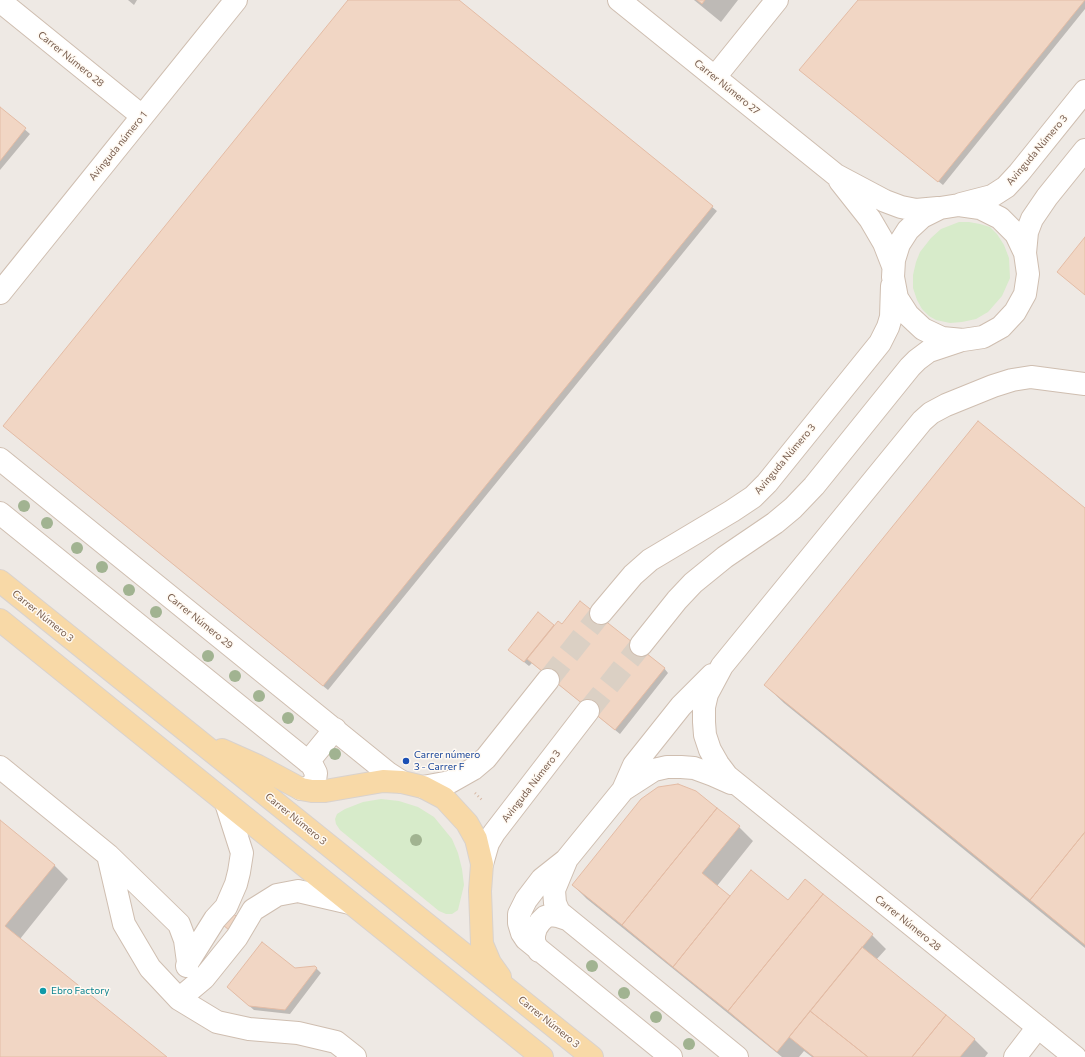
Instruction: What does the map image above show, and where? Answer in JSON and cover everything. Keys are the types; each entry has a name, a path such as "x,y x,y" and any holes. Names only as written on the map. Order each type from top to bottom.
{"main road":[{"name":"Carrer Número 3","path":"0,581 592,1057"},
{"path":"0,620 542,1057"},
{"path":"192,736 258,766 301,789 325,791 384,781 402,782 423,787 444,798 467,823 476,839 482,864 480,904 482,944 490,963 507,988"}],"street":[{"name":"Avinguda número 1","path":"0,293 236,0"},
{"name":"Carrer Número 27","path":"618,0 836,175 885,201 901,207 916,210 949,207"},
{"path":"715,77 777,0"},
{"name":"Carrer Número 28","path":"0,1 142,116"},
{"name":"Avinguda Número 3","path":"949,207 992,196 1006,188 1085,91"},
{"path":"641,645 677,600 693,583 725,556 775,523 793,508 814,486 917,360 929,351 942,346 983,336 1001,327 1016,312 1025,294 1028,274 1025,253 1027,232 1032,219 1085,150"},
{"name":"Carrer Número 27","path":"836,175 870,219 884,243 893,272"},
{"path":"963,340 942,338 923,329 908,315 897,298 893,272 894,260 899,244 908,230 922,217 949,207 980,208 1000,218 1016,234 1025,253"},
{"name":"Avinguda Número 3","path":"601,613 633,575 650,560 732,511 753,497 767,483 884,336 891,317 893,272"},
{"path":"671,1057 526,939 522,933 519,923 519,914 526,900 542,879 566,860 623,790 634,765 681,706 722,666 913,430 930,413 993,386 1012,380 1030,377 1085,384"},
{"name":"Carrer Número 29","path":"0,460 388,773 402,782"},
{"path":"0,513 308,762 314,768 316,773 315,781 310,786 301,789"},
{"path":"722,666 707,694 704,707 705,735 710,750 718,764 727,776 741,788"},
{"path":"423,787 450,782 482,762 548,680"},
{"name":"Avinguda Número 3","path":"482,864 488,843 494,833 588,711"},
{"path":"308,762 335,729"},
{"path":"0,767 108,855 179,924 185,940 188,962"},
{"path":"623,790 654,770 666,767 694,768 714,775 741,788"},
{"name":"Carrer Número 28","path":"741,788 1075,1057"},
{"path":"179,999 188,962 215,919 226,907 239,872 242,853 226,803"},
{"path":"108,855 124,924 150,968 179,999 217,1022 249,1029 298,1032 336,1042 355,1057"},
{"path":"566,860 554,890 555,904 559,912 737,1057"},
{"path":"179,999 204,978 237,938 253,910 277,895 298,891 350,903"},
{"path":"539,950 534,942 534,935 540,922 545,917 551,915 566,919"},
{"path":"1015,1057 1038,1027"}],"shaded area":[{"path":"0,0 1085,0 1085,1057 0,1057"}],"green space":[{"path":"959,222 969,222 990,227 997,234 1004,245 1009,258 1010,278 1002,296 988,312 976,319 950,323 936,320 922,309 913,288 913,275 920,252 931,238 941,229"},
{"path":"381,799 399,801 418,807 434,817 452,839 458,853 464,885 458,910 452,914 446,914 439,911 340,830 336,824 335,819 337,814 345,809 363,802"}],"building":[{"path":"348,0 459,0 713,206 323,686 3,426"},
{"path":"697,0 705,0 702,4"},
{"path":"858,0 1085,0 938,182 799,70"},
{"path":"0,107 26,128 0,161"},
{"path":"1085,237 1085,295 1057,272"},
{"path":"978,421 1085,508 1085,832 1030,900 764,685"},
{"path":"580,601 665,668 615,730 527,659 558,621 562,624"},
{"path":"538,612 554,625 524,662 508,650"},
{"path":"678,784 696,791 717,808 622,925 572,885 641,799 658,787"},
{"path":"717,808 740,826 702,873 730,896 673,967 622,925"},
{"name":"Ebro Factory","path":"0,820 55,865 5,926 167,1057 0,1057"},
{"path":"1085,832 1085,945 1030,900"},
{"path":"751,870 788,900 805,879 823,894 728,1011 673,967"},
{"path":"823,894 873,934 777,1052 728,1011"},
{"path":"232,913 239,918 229,930 223,925"},
{"path":"262,942 295,968 315,966 317,968 285,1010 249,1006 227,987"},
{"path":"862,947 946,1015 912,1057 868,1057 810,1011"},
{"path":"810,1011 868,1057 814,1057 789,1037"},
{"path":"946,1015 975,1039 960,1057 912,1057"}],"tunnel":[{"path":"548,680 601,613"},
{"path":"588,711 641,645"}],"place":[{"name":"Carrer número 3 - Carrer F","path":"406,761"},
{"name":"Ebro Factory","path":"43,991"}]}
